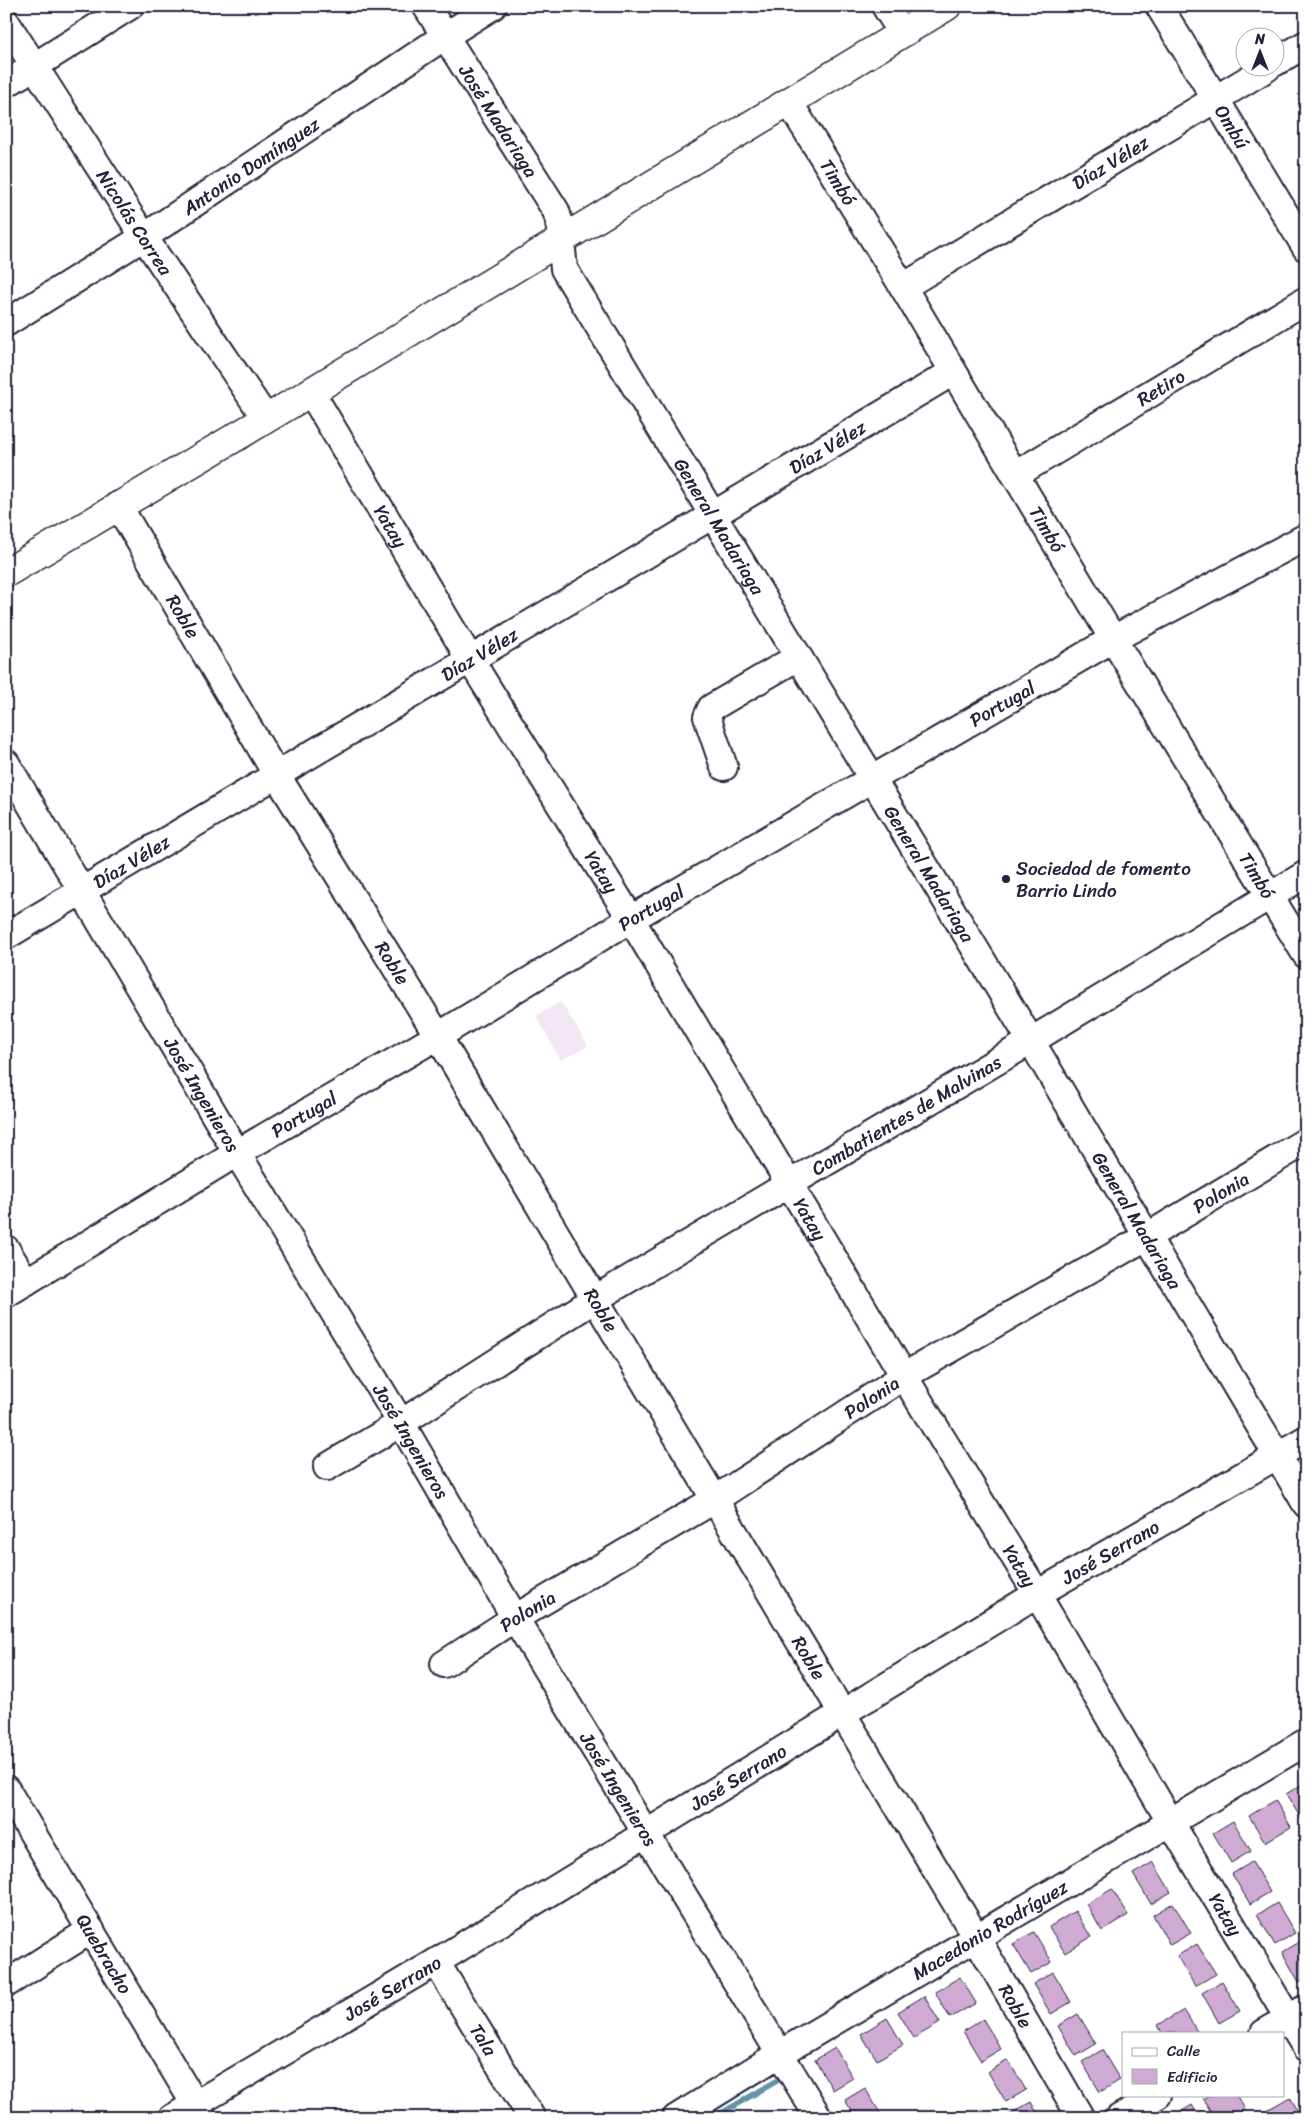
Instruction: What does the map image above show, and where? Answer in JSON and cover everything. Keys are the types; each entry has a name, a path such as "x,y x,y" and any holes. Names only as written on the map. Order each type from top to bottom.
{"main road":[{"path":"6,573 118,505 266,420 947,6"}],"street":[{"path":"6,84 130,6"},
{"name":"José Madariaga","path":"426,6 556,211 562,240"},
{"name":"Antonio Domínguez","path":"6,323 144,237 493,6"},
{"path":"886,6 902,34"},
{"name":"Ombú","path":"1159,6 1306,248"},
{"name":"Nicolás Correa","path":"6,22 144,237 266,420"},
{"path":"1284,57 1306,44"},
{"name":"Díaz Vélez","path":"903,287 1250,78"},
{"name":"Timbó","path":"789,102 903,287 1113,639 1306,955"},
{"name":"General Madariaga","path":"562,240 564,269 1031,1041 1306,1504"},
{"name":"Retiro","path":"1016,476 1306,300"},
{"name":"Díaz Vélez","path":"6,936 276,774 471,661 713,514 953,372"},
{"name":"Yatay","path":"311,392 471,661 631,919 790,1182 904,1376 1037,1594 1171,1823 1297,2013 1306,2048"},
{"name":"Roble","path":"118,505 276,774 438,1036 840,1713 976,1937 1081,2118"},
{"name":"Portugal","path":"16,1288 237,1153 438,1036 631,919 1113,639 1306,537"},
{"path":"724,767 707,717 710,708 798,657"},
{"name":"José Ingenieros","path":"6,762 237,1153 401,1423 515,1618 819,2118"},
{"name":"Combatientes de Malvinas","path":"328,1467 401,1423 595,1299 1031,1041 1306,874"},
{"name":"Polonia","path":"444,1664 515,1618 714,1500 904,1376 1148,1236 1306,1141"},
{"path":"6,1249 16,1288"},
{"name":"José Serrano","path":"172,2118 199,2111 436,1962 840,1713 1037,1594 1306,1439"},
{"name":"Macedonio Rodríguez","path":"676,2118 781,2053 1306,1742"},
{"name":"Quebracho","path":"6,1789 199,2111"},
{"path":"6,1984 92,1930"},
{"name":"Tala","path":"436,1962 532,2118"},
{"path":"1266,2032 1297,2013"},
{"path":"1120,2118 1156,2096"}],"shaded area":[{"path":"561,1002 588,1046 561,1060 536,1016"}],"building":[{"path":"1306,1782 1306,1818 1302,1820 1286,1794"},
{"path":"1275,1800 1291,1827 1265,1842 1249,1816"},
{"path":"1233,1821 1251,1851 1231,1863 1213,1833"},
{"path":"1153,1862 1171,1892 1151,1904 1133,1874"},
{"path":"1252,1862 1270,1892 1250,1904 1232,1874"},
{"path":"1112,1889 1128,1915 1102,1931 1086,1904"},
{"path":"1173,1903 1191,1933 1170,1945 1153,1915"},
{"path":"1277,1903 1295,1933 1275,1945 1257,1915"},
{"path":"1075,1911 1091,1937 1065,1953 1049,1927"},
{"path":"1034,1932 1052,1962 1031,1974 1013,1944"},
{"path":"1302,1940 1306,1947 1306,1978 1299,1982 1282,1952"},
{"path":"1197,1944 1216,1974 1195,1986 1177,1956"},
{"path":"1053,1972 1071,2002 1051,2014 1033,1984"},
{"path":"960,1977 976,2003 950,2018 935,1992"},
{"path":"1222,1981 1240,2011 1219,2023 1202,1993"},
{"path":"924,1996 940,2023 914,2038 898,2012"},
{"path":"1184,2010 1197,2032 1162,2032 1158,2025"},
{"path":"1078,2014 1096,2044 1076,2056 1058,2026"},
{"path":"887,2018 903,2045 877,2060 861,2034"},
{"path":"983,2019 1001,2049 981,2061 963,2031"},
{"path":"835,2048 853,2078 833,2090 815,2060"},
{"path":"1102,2050 1120,2080 1100,2092 1082,2062"},
{"path":"1008,2060 1026,2090 1006,2102 988,2072"},
{"path":"865,2088 883,2118 856,2118 845,2100"},
{"path":"1208,2096 1237,2096 1245,2109 1231,2118 1215,2118 1203,2099"},
{"path":"1290,2097 1302,2118 1275,2118 1269,2109"},
{"path":"1031,2102 1040,2118 1005,2118 1005,2117"},
{"path":"1192,2105 1200,2118 1171,2118"}],"waterway":[{"path":"713,2118 780,2079"}],"place":[{"name":"Sociedad de fomento Barrio Lindo","path":"1006,879"}]}
